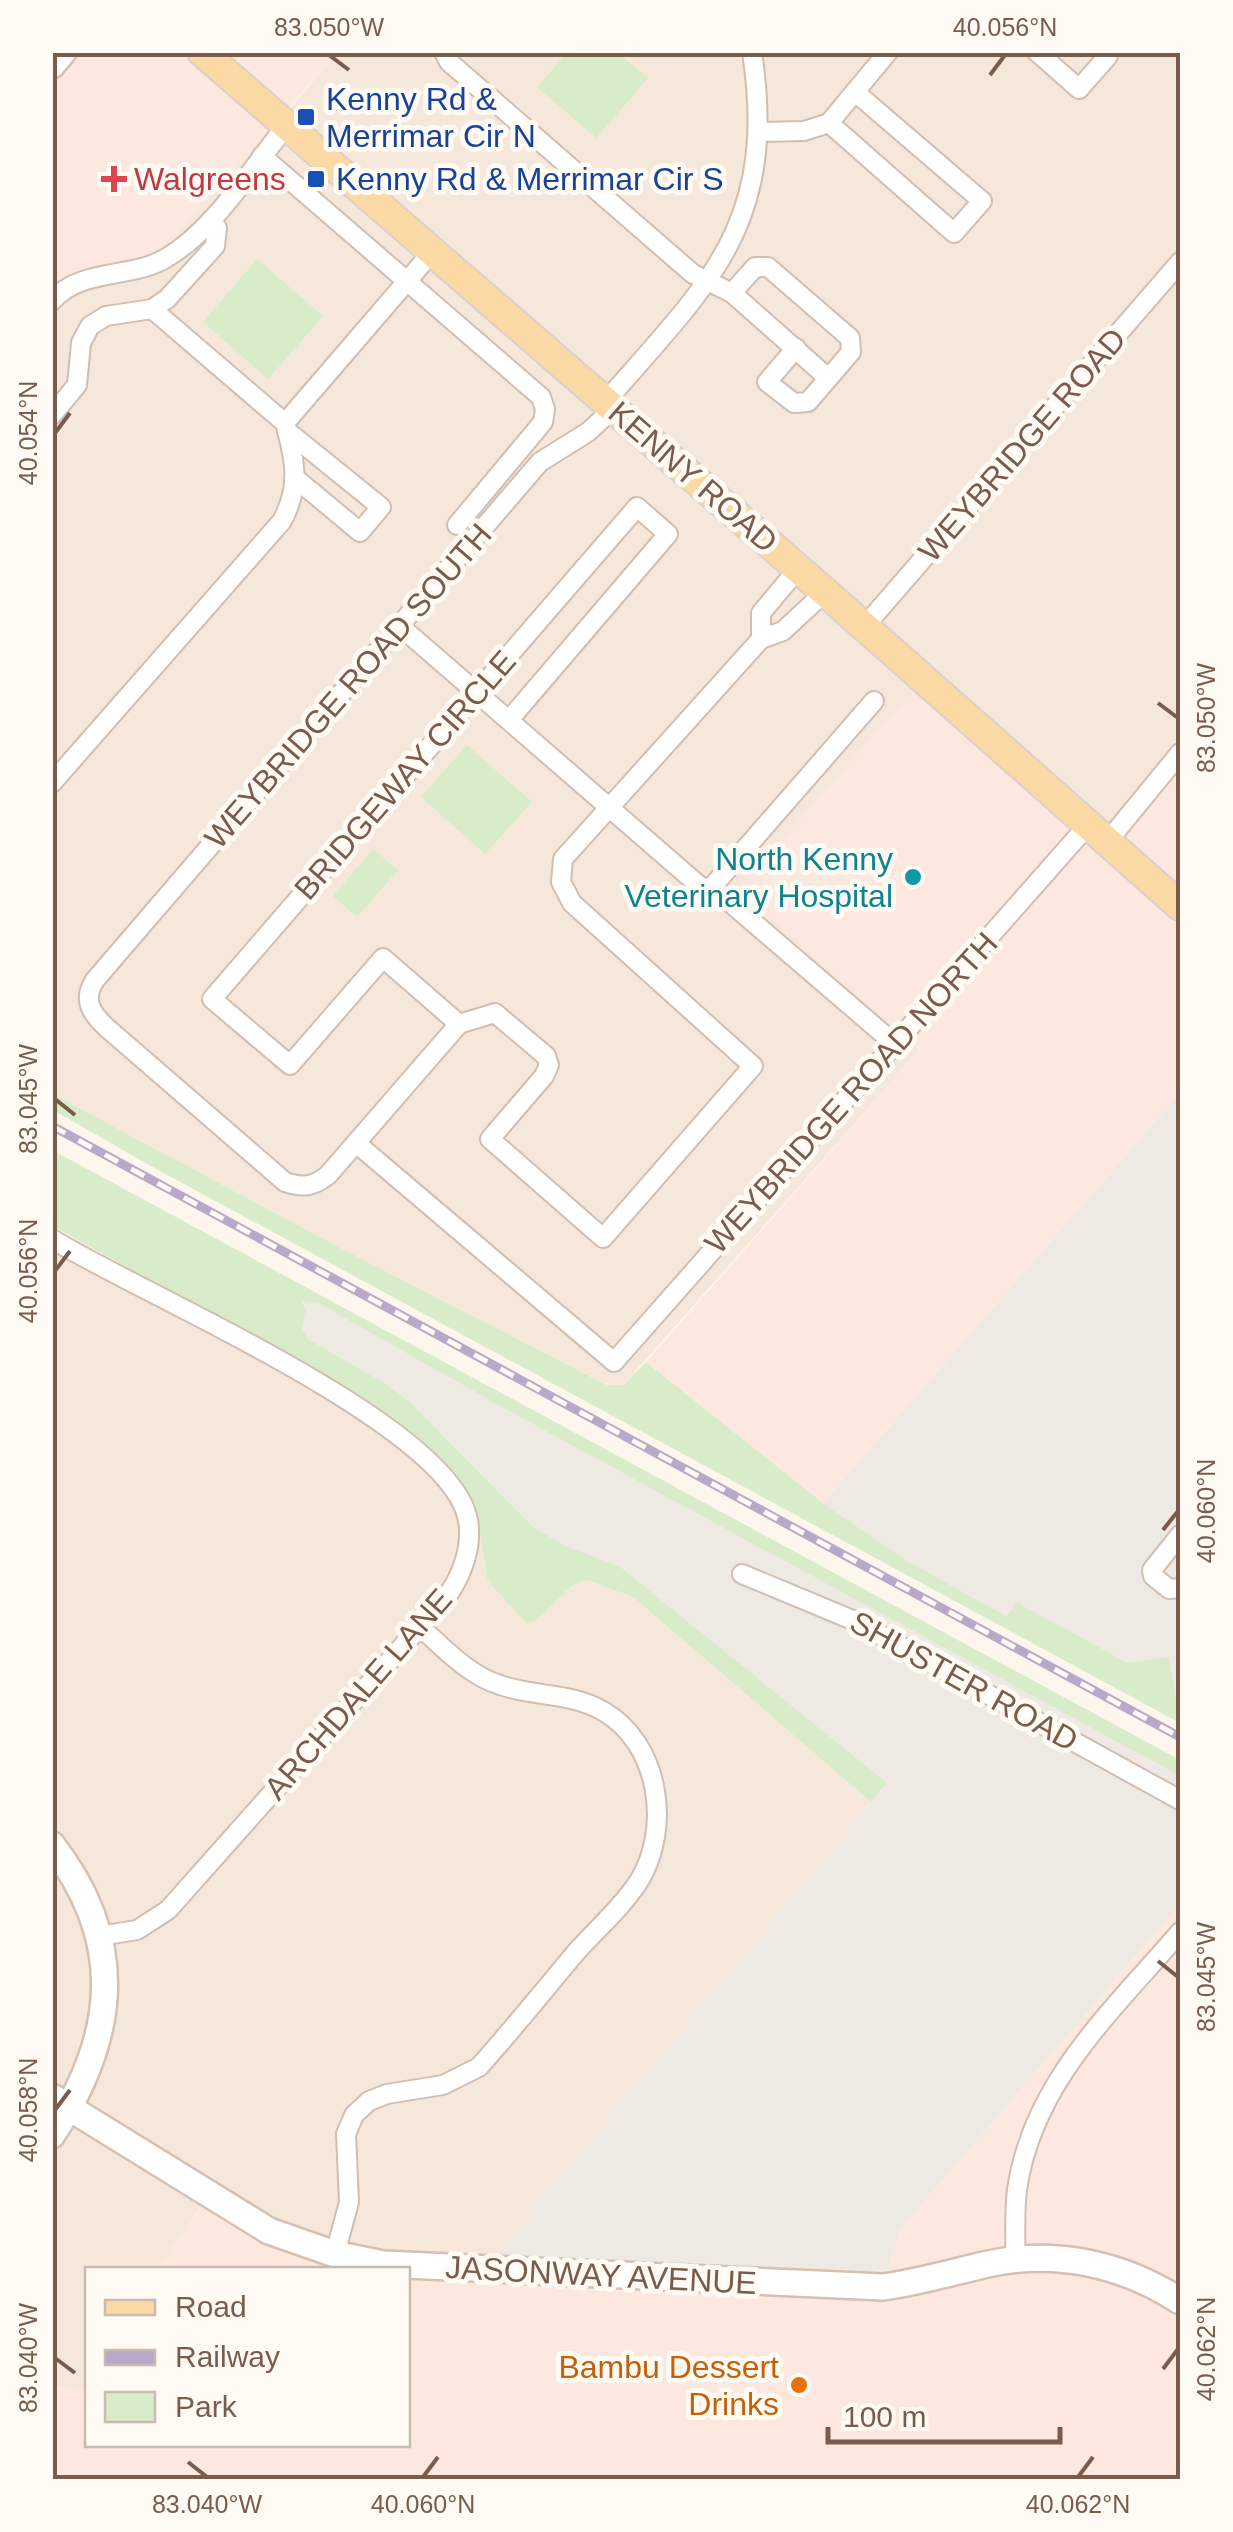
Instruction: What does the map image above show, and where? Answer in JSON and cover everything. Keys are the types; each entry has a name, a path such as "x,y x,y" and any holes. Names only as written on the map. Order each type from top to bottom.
{"main road":[{"name":"KENNY ROAD","path":"202,52 610,404 1180,906"}],"street":[{"path":"52,66 63,52"},
{"path":"444,52 449,62 693,274 732,293 828,378"},
{"name":"WEYBRIDGE ROAD SOUTH","path":"356,1144 316,1184 300,1187 285,1182 96,1017 88,1003 88,990 540,462 588,432 709,280 737,231 750,186 758,132 752,52"},
{"path":"758,132 804,131 829,123 888,52"},
{"path":"1038,52 1078,89 1108,56 1103,52"},
{"path":"829,123 954,233 982,201 855,92"},
{"path":"52,301 72,285 165,260 211,220 286,126"},
{"path":"262,156 542,397 543,422 457,526"},
{"path":"52,415 78,385 81,343 90,326 106,316 152,310 167,299 215,246 217,228 211,220"},
{"path":"52,783 282,521 294,499 295,478 286,428 433,252"},
{"name":"WEYBRIDGE ROAD","path":"864,627 1180,262"},
{"path":"732,293 755,267 768,267 850,338 851,352 808,402 794,403 767,382 796,348"},
{"path":"152,310 381,507 360,532 295,478"},
{"name":"BRIDGEWAY CIRCLE","path":"459,1024 383,958 290,1066 212,999 637,507 668,534 508,720"},
{"path":"760,639 761,612 798,569"},
{"path":"356,1144 459,1024 495,1013 546,1056 549,1064 544,1076 490,1139 603,1238 753,1066 572,903 562,882 564,859 760,639 782,631 824,592"},
{"path":"401,627 702,888 712,888 896,1045"},
{"path":"712,888 874,700"},
{"name":"WEYBRIDGE ROAD NORTH","path":"356,1144 614,1362 850,1092 1180,753"},
{"name":"ARCHDALE LANE","path":"52,1239 364,1411 440,1473 452,1486 467,1516 467,1552 458,1581 420,1626 168,1910 137,1930 100,1936"},
{"path":"1180,1535 1152,1570 1159,1582 1169,1588 1180,1588"},
{"name":"SHUSTER ROAD","path":"742,1574 855,1621 1180,1800"},
{"path":"335,2254 348,2202 346,2134 354,2116 369,2102 387,2094 444,2085 479,2067 639,1880 654,1838 657,1808 652,1773 628,1731 608,1713 586,1702 499,1685 480,1676 420,1626"},
{"path":"52,1845 84,1894 100,1936 105,1984 101,2028 85,2080 62,2102 52,2135"},
{"path":"1016,2260 1016,2192 1027,2142 1042,2104 1080,2049 1180,1932"},
{"name":"JASONWAY AVENUE","path":"62,2102 253,2222 335,2254 382,2264 883,2287 1016,2260 1060,2259 1139,2276 1180,2301"}],"shaded area":[{"path":"53,53 337,53 167,246 57,288 53,293"},
{"path":"337,53 1180,53 1180,754 1107,836 739,890 920,1050 623,1385 608,1385 53,1094 52,293 280,120"},
{"path":"923,679 1107,836 1180,754 1180,1093 823,1503 646,1362 920,1050 738,890"},
{"path":"1180,1093 1180,1713 1128,1663 1019,1604 1006,1616 906,1560 823,1503"},
{"path":"53,1227 310,1370 388,1419 449,1469 467,1492 479,1522 487,1580 534,1622 572,1586 588,1580 633,1597 871,1802 483,2271 376,2264 207,2197 159,2267 85,2267 85,2391 53,2386"},
{"path":"300,1301 320,1304 1180,1776 1180,1904 899,2231 883,2287 483,2271 887,1783 568,1547 533,1527 410,1402 308,1339 302,1328"},
{"path":"1180,1904 1180,2479 53,2480 53,2386 85,2391 85,2447 410,2447 410,2267 159,2267 207,2197 317,2250 882,2287 899,2231"}],"green space":[{"path":"567,53 618,53 648,78 596,138 537,87"},
{"path":"257,259 323,316 268,379 203,322"},
{"path":"467,745 532,802 485,854 421,797"},
{"path":"373,849 398,870 357,917 333,896"},
{"path":"53,1094 607,1385 623,1385 646,1362 823,1503 906,1560 1006,1616 1018,1603 1128,1663 1169,1657 1180,1723 149,1165 53,1110"},
{"path":"52,1150 1180,1760 1180,1776 320,1304 301,1301 306,1310 302,1328 308,1339 410,1402 533,1527 568,1547 620,1567 887,1783 871,1802 633,1597 587,1580 572,1586 534,1622 526,1623 487,1580 479,1522 467,1493 449,1469 388,1419 310,1370 53,1226"}],"railway":[{"path":"52,1126 1180,1737"}],"place":[{"name":"Kenny Rd & Merrimar Cir N","path":"306,117"},
{"name":"Walgreens","path":"114,179"},
{"name":"Kenny Rd & Merrimar Cir S","path":"316,179"},
{"name":"North Kenny Veterinary Hospital","path":"913,877"},
{"name":"Bambu Dessert Drinks","path":"799,2385"}]}
